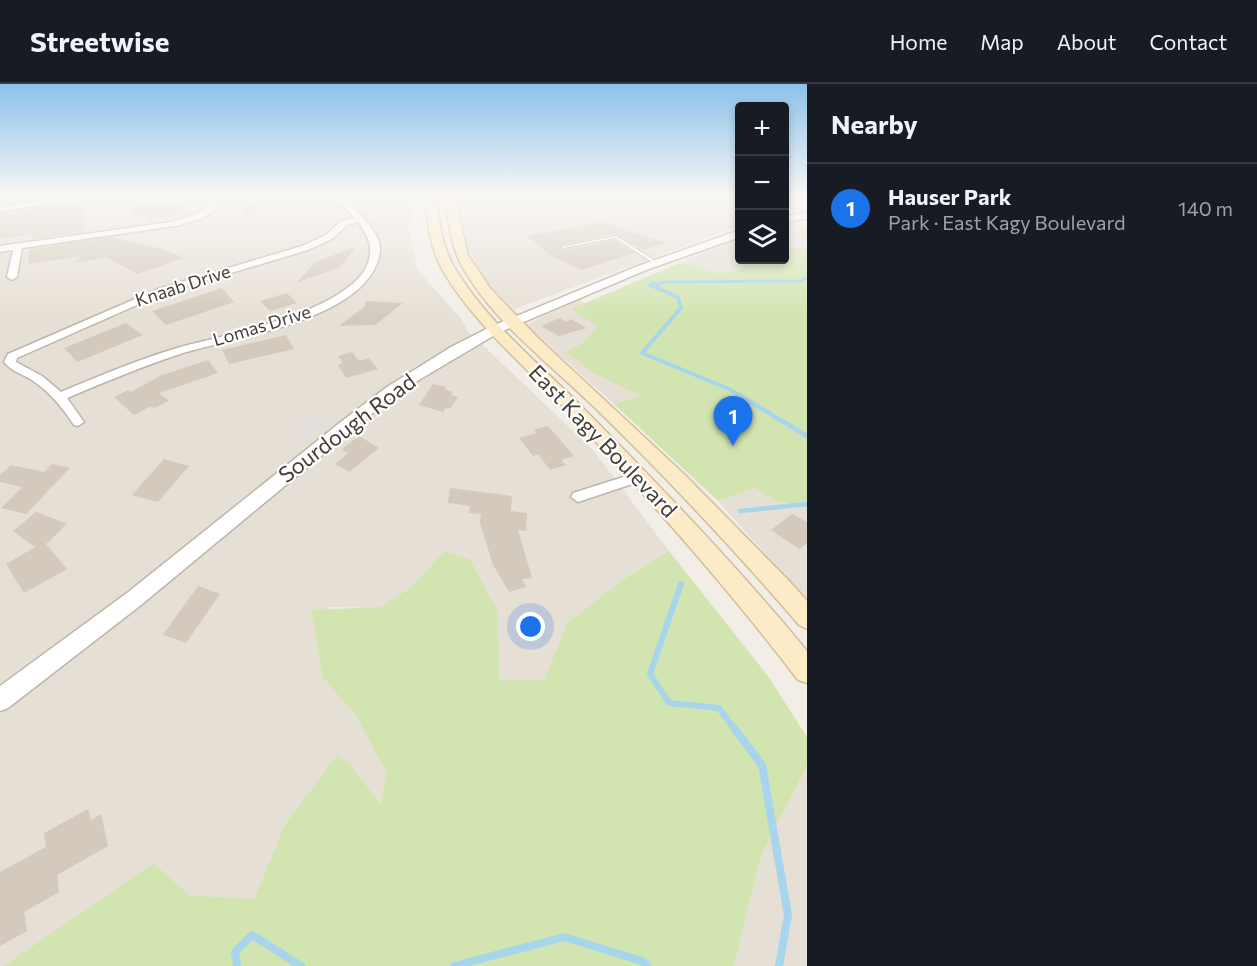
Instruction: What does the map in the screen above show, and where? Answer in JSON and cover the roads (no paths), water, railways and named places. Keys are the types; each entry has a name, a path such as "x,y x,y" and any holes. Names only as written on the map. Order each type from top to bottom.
{"main road":[{"name":"East Kagy Boulevard","path":"435,237 442,258 454,278 503,326 686,486 807,618"},
{"name":"East Kagy Boulevard","path":"456,237 461,253 503,326 572,406 701,543 807,671"}],"street":[{"path":"0,249 79,237"},
{"name":"Knaab Drive","path":"61,396 38,379 13,367 10,359 25,350 148,296 305,248 328,237"},
{"name":"Lomas Drive","path":"61,396 180,351 304,316 339,299 364,278 376,256 374,237"},
{"name":"Sourdough Road","path":"0,700 134,599 336,432 392,390 456,350 503,326 657,263 728,237"},
{"path":"12,277 18,246"},
{"path":"61,396 78,422"},
{"path":"578,497 639,477"}],"lane":[{"path":"564,248 615,237"},
{"path":"616,237 657,263"}],"waterway":[{"path":"652,286 665,282 801,281 807,278"},
{"path":"652,286 650,285 654,284"},
{"path":"652,286 678,297 681,308 642,353 729,389 746,399"},
{"path":"744,398 807,436"},
{"path":"740,511 807,504"},
{"path":"681,584 650,674 669,703 719,708 735,730"},
{"path":"734,728 762,765 788,915 779,966"},
{"path":"237,966 235,952 252,935 301,966"},
{"path":"454,966 564,937 642,961 647,966"}],"place":[{"name":"Hauser Park","path":"733,446"}]}
